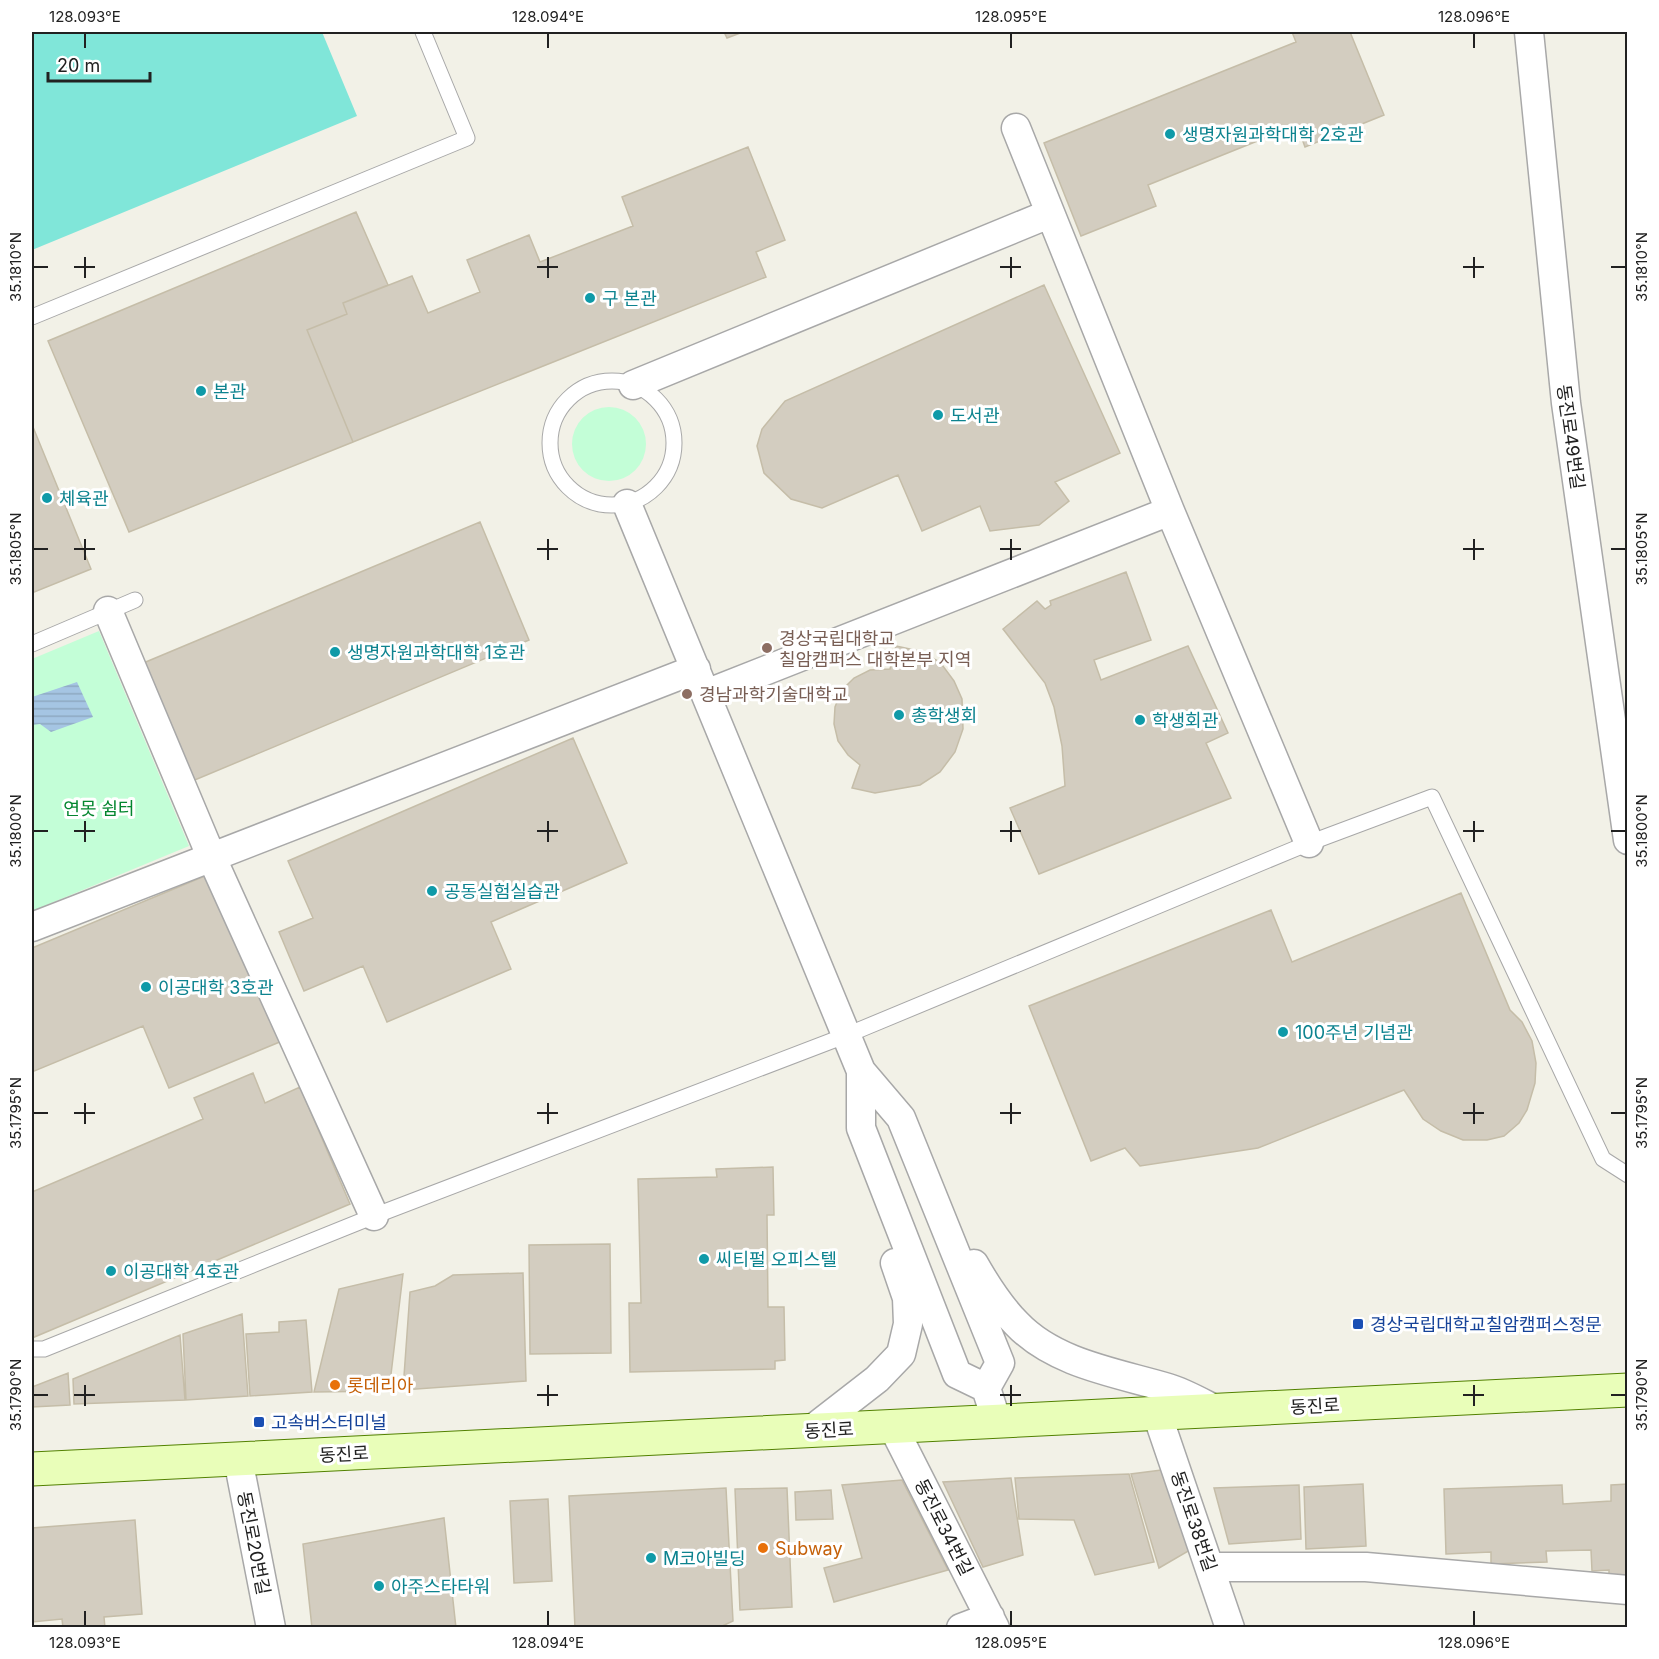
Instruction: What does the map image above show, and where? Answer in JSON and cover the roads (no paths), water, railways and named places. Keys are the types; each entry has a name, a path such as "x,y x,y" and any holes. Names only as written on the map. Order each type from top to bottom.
{"street":[{"name":"동진로49번길","path":"1529,32 1566,403 1621,744 1628,840"},
{"path":"1016,128 1170,511 1309,843"},
{"path":"633,385 1049,214"},
{"path":"627,504 861,1071 901,1118 934,1196 1000,1363 986,1388"},
{"path":"32,927 211,856 1170,511"},
{"path":"108,611 211,856 374,1216"},
{"path":"861,1071 861,1128 957,1374 986,1388 997,1422"},
{"path":"934,1196 988,1287 1017,1325 1051,1348 1108,1373 1170,1388 1218,1411"},
{"path":"810,1431 877,1379 901,1354 908,1324 907,1298 891,1251 894,1210"},
{"name":"동진로","path":"32,1469 1628,1390"},
{"name":"동진로38번길","path":"1157,1414 1230,1628"},
{"name":"동진로34번길","path":"893,1427 992,1622"},
{"name":"동진로20번길","path":"238,1459 271,1628"},
{"path":"1210,1567 1366,1567 1628,1590"},
{"path":"961,1628 992,1622"}],"lane":[{"path":"32,317 467,138 423,32"},
{"path":"612,381 633,385 650,394 664,408 672,426 674,446 670,465 660,483 645,496 627,504 606,505 585,500 568,488 555,471 549,450 550,429 559,410 573,394 591,384 612,381"},
{"path":"32,644 135,600"},
{"path":"32,1349 44,1349 374,1216 847,1035 1309,843 1432,797 1603,1159 1628,1175"}],"place":[{"name":"생명자원과학대학 2호관","path":"1170,134"},
{"name":"구 본관","path":"590,298"},
{"name":"본관","path":"201,391"},
{"name":"도서관","path":"938,415"},
{"name":"체육관","path":"47,498"},
{"name":"경상국립대학교 칠암캠퍼스 대학본부 지역","path":"767,648"},
{"name":"생명자원과학대학 1호관","path":"335,652"},
{"name":"경남과학기술대학교","path":"687,694"},
{"name":"총학생회","path":"899,715"},
{"name":"학생회관","path":"1140,720"},
{"name":"공동실험실습관","path":"432,891"},
{"name":"이공대학 3호관","path":"146,987"},
{"name":"100주년 기념관","path":"1283,1032"},
{"name":"씨티펄 오피스텔","path":"704,1259"},
{"name":"이공대학 4호관","path":"111,1271"},
{"name":"경상국립대학교칠암캠퍼스정문","path":"1358,1324"},
{"name":"롯데리아","path":"335,1385"},
{"name":"고속버스터미널","path":"259,1422"},
{"name":"Subway","path":"763,1548"},
{"name":"M코아빌딩","path":"651,1558"},
{"name":"아주스타타워","path":"379,1586"}],"park label":[{"name":"연못 쉼터","path":"99,808"}]}
